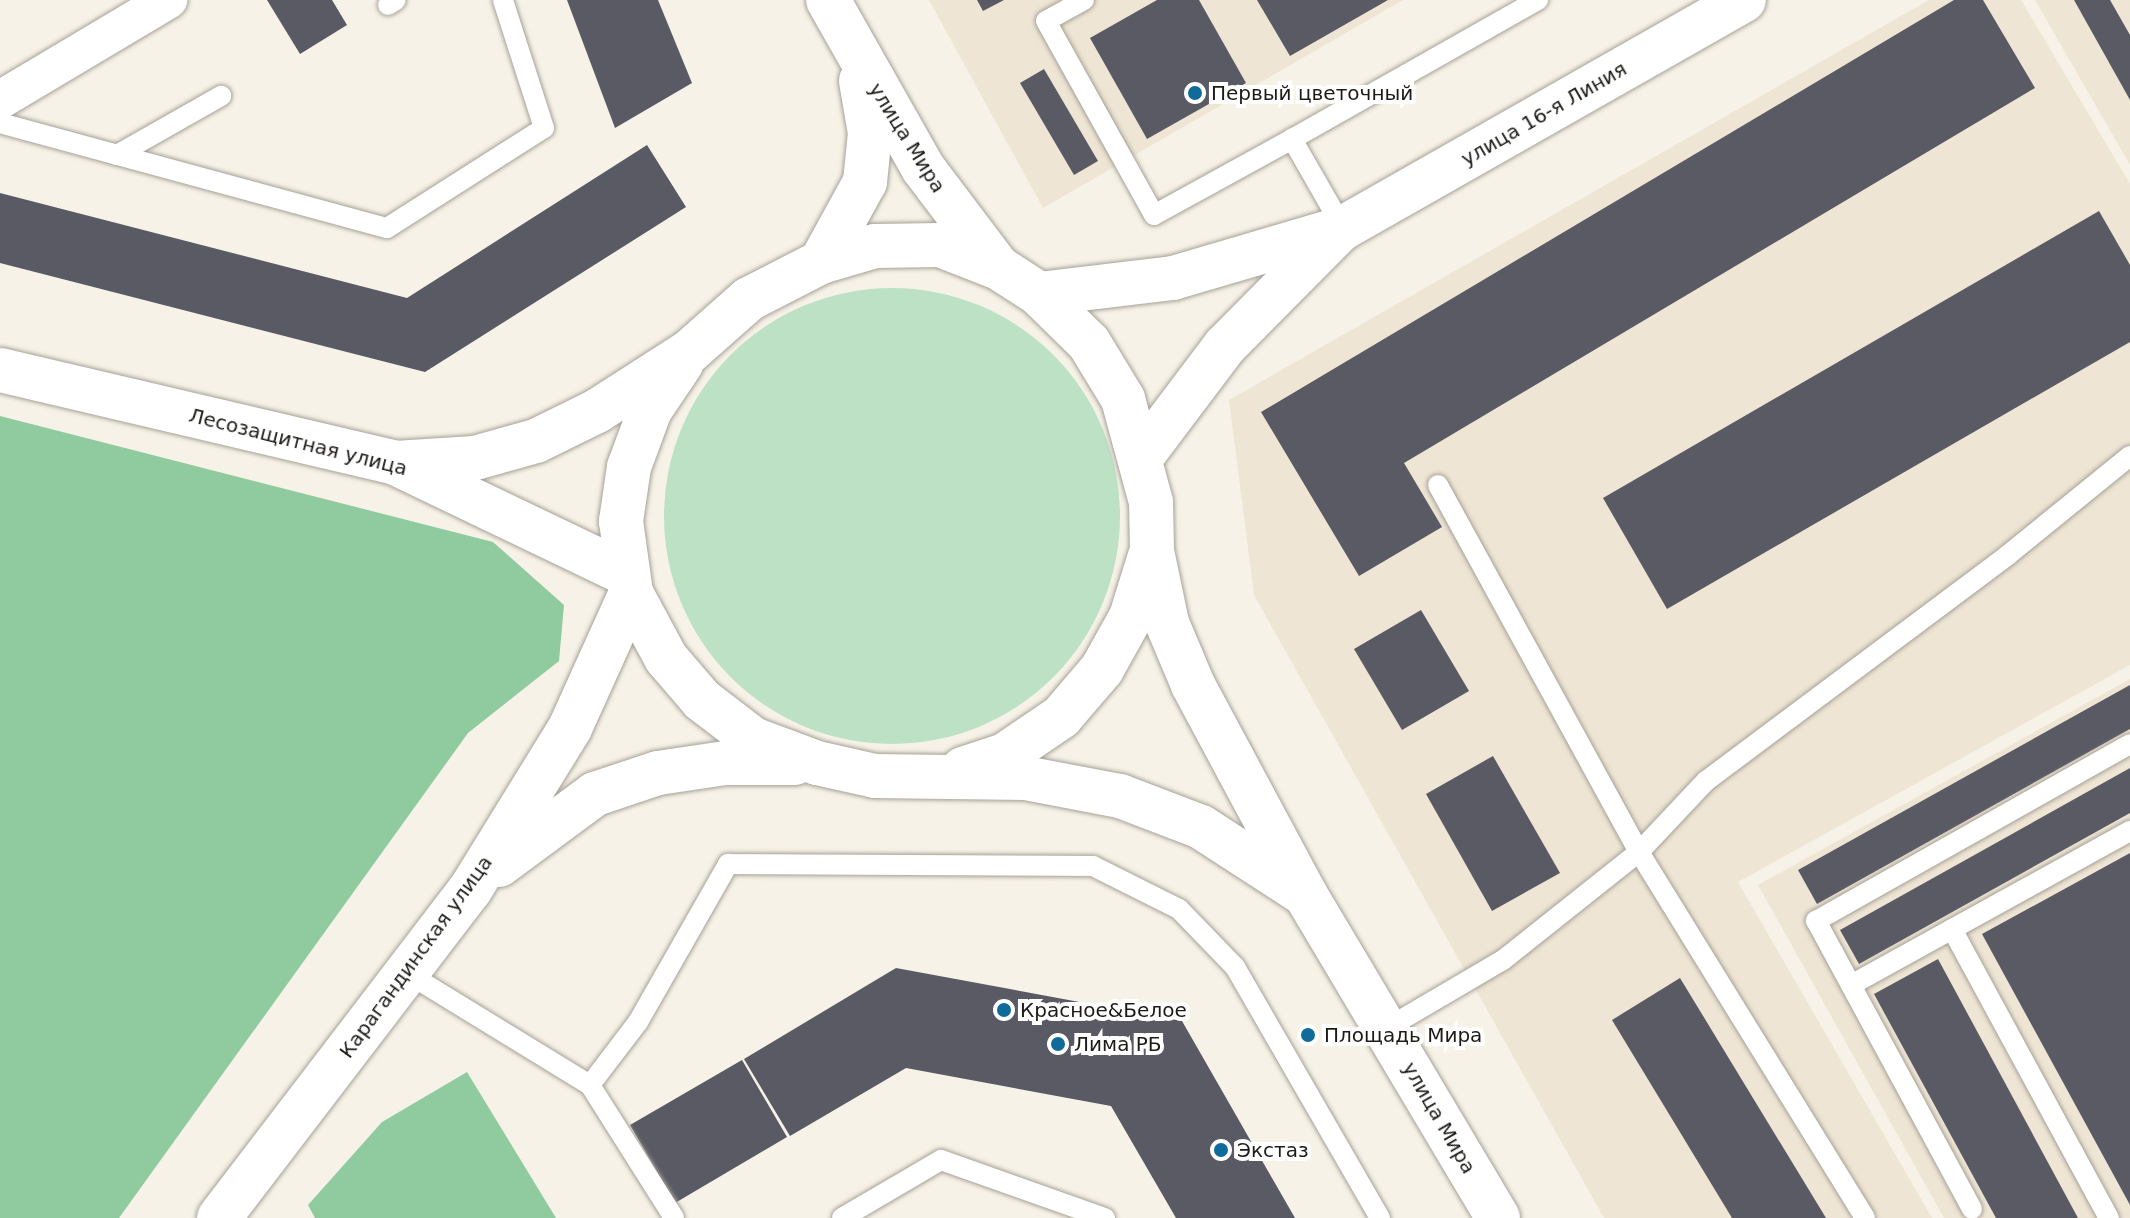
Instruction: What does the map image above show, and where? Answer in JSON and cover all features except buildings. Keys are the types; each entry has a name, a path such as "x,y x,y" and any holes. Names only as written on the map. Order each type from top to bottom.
{"main road":[{"name":"улица Мира","path":"828,0 856,55 923,168 999,268"},
{"name":"улица 16-я Линия","path":"1343,228 1744,0"},
{"path":"821,262 850,217 865,182 870,133 856,55"},
{"path":"1039,294 1173,278 1343,228"},
{"path":"1142,456 1225,346 1343,228"},
{"path":"395,463 475,458 536,441 597,411 689,352 749,299 821,262 875,246 940,245 999,268 1039,294 1089,343 1123,399 1142,456 1151,502 1152,551 1131,617 1102,669 1061,717 1005,755 941,777"},
{"path":"689,352 650,410 629,467 621,521 628,583 666,658 702,700 753,739 817,763 875,776 1025,778 1120,796 1201,827 1305,894"},
{"name":"Лесозащитная улица","path":"0,370 395,463 628,583"},
{"name":"улица Мира","path":"1152,551 1167,623 1193,685 1305,894 1498,1218"},
{"name":"Карагандинская улица","path":"219,1218 470,890 570,728 628,583"},
{"path":"470,890 533,836 595,794 658,773 725,763 817,763"}],"street":[{"path":"0,100 168,0"}],"lane":[{"path":"0,123 387,228 544,128 503,0"},
{"path":"1084,0 1046,21 1154,215 1538,0"},
{"path":"117,155 221,96"},
{"path":"1292,139 1343,228"},
{"path":"1387,1028 1503,960 1639,852 1706,781 2008,555 2130,456"},
{"path":"1438,485 1639,852 1865,1218"},
{"path":"1972,1209 1816,921 2130,744"},
{"path":"1851,985 2130,831"},
{"path":"590,1085 638,1022 728,864 1093,866 1179,909 1235,967 1380,1218"},
{"path":"1952,929 2109,1218"},
{"path":"407,973 590,1085 674,1218"},
{"path":"842,1218 941,1160 1105,1218"}],"shaded area":[{"path":"929,0 1403,0 1043,208"},
{"path":"1929,0 2021,0 2130,184 2130,665 1738,882 1932,1218 1604,1218 1254,595 1229,400"},
{"path":"2035,0 2130,0 2130,165"},
{"path":"2130,679 2130,1218 1944,1218 1758,885"}],"green space":[{"path":"892,288 936,293 979,306 1018,327 1053,355 1081,390 1102,429 1115,472 1120,516 1115,560 1102,603 1081,642 1053,677 1018,705 979,726 936,739 892,744 848,739 805,726 766,705 731,677 703,642 682,603 669,560 664,516 669,472 682,429 703,390 731,355 766,327 805,306 848,293"},
{"path":"0,416 493,542 564,605 559,661 468,733 119,1218 0,1218"},
{"path":"467,1072 556,1218 315,1218 308,1205 382,1122"}],"place":[{"name":"Первый цветочный","path":"1195,93"},
{"name":"Красное&Белое","path":"1004,1010"},
{"name":"Площадь Мира","path":"1308,1035"},
{"name":"Лима РБ","path":"1058,1044"},
{"name":"Экстаз","path":"1221,1150"}]}
